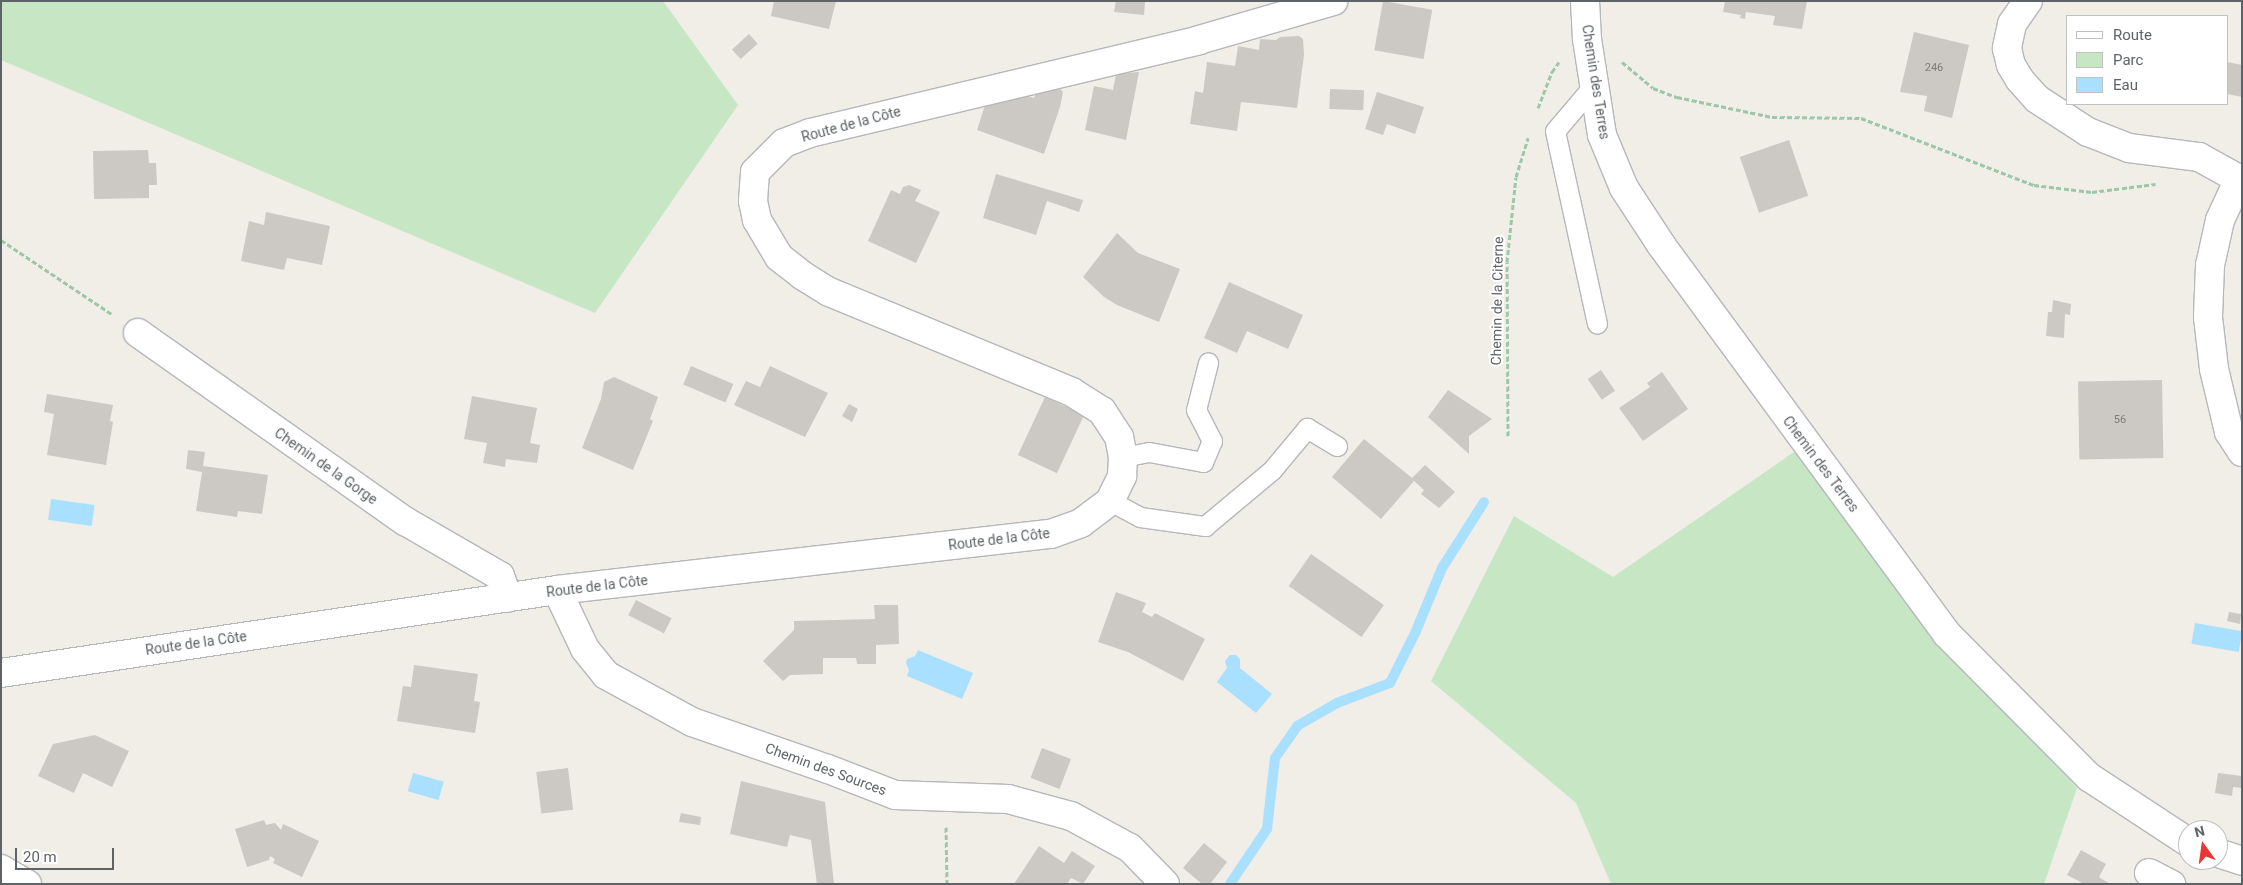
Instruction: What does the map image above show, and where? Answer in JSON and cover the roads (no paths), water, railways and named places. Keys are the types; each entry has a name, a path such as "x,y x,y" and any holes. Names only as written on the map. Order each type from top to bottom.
{"street":[{"name":"Route de la Côte","path":"1,673 557,590 1051,534 1081,523 1110,501 1122,476 1123,457 1119,437 1102,410 1072,392 829,292 802,275 779,257 757,220 754,201 755,172 784,143 810,134 1199,40 1333,1"},
{"name":"Chemin des Terres","path":"1584,1 1587,39 1602,136 1624,188 1662,246 1784,415 1947,634 2089,777 2178,835"},
{"path":"2028,1 2012,24 2007,48 2016,73 2037,99 2088,132 2129,148 2199,157 2239,180 2220,220 2212,256 2208,317 2214,369 2229,432 2242,452"},
{"name":"Chemin de la Gorge","path":"138,332 405,521 500,576 508,598"},
{"name":"Chemin des Sources","path":"557,590 585,649 606,675 692,722 828,769 895,795 1008,799 1071,816 1130,848 1165,884"},
{"path":"2228,856 2242,861"},
{"path":"1,869 27,884"}],"lane":[{"path":"1594,84 1555,132 1597,323"},
{"path":"1123,457 1149,452 1203,462 1212,441 1196,410 1208,363"},
{"path":"1110,501 1140,517 1205,526 1272,470 1307,428 1337,446"}],"water":[{"path":"51,499 95,505 92,526 48,520"},
{"path":"2195,623 2242,631 2239,652 2191,644"},
{"path":"918,650 973,673 962,699 907,676 909,670 906,663 907,659 915,656"},
{"path":"1230,655 1236,655 1240,659 1240,668 1272,694 1256,713 1217,682 1227,668 1225,661"},
{"path":"413,773 444,782 439,800 408,791"}],"waterway":[{"path":"1230,884 1267,829 1275,758 1297,726 1337,703 1390,683 1416,631 1442,568 1484,502"}]}
